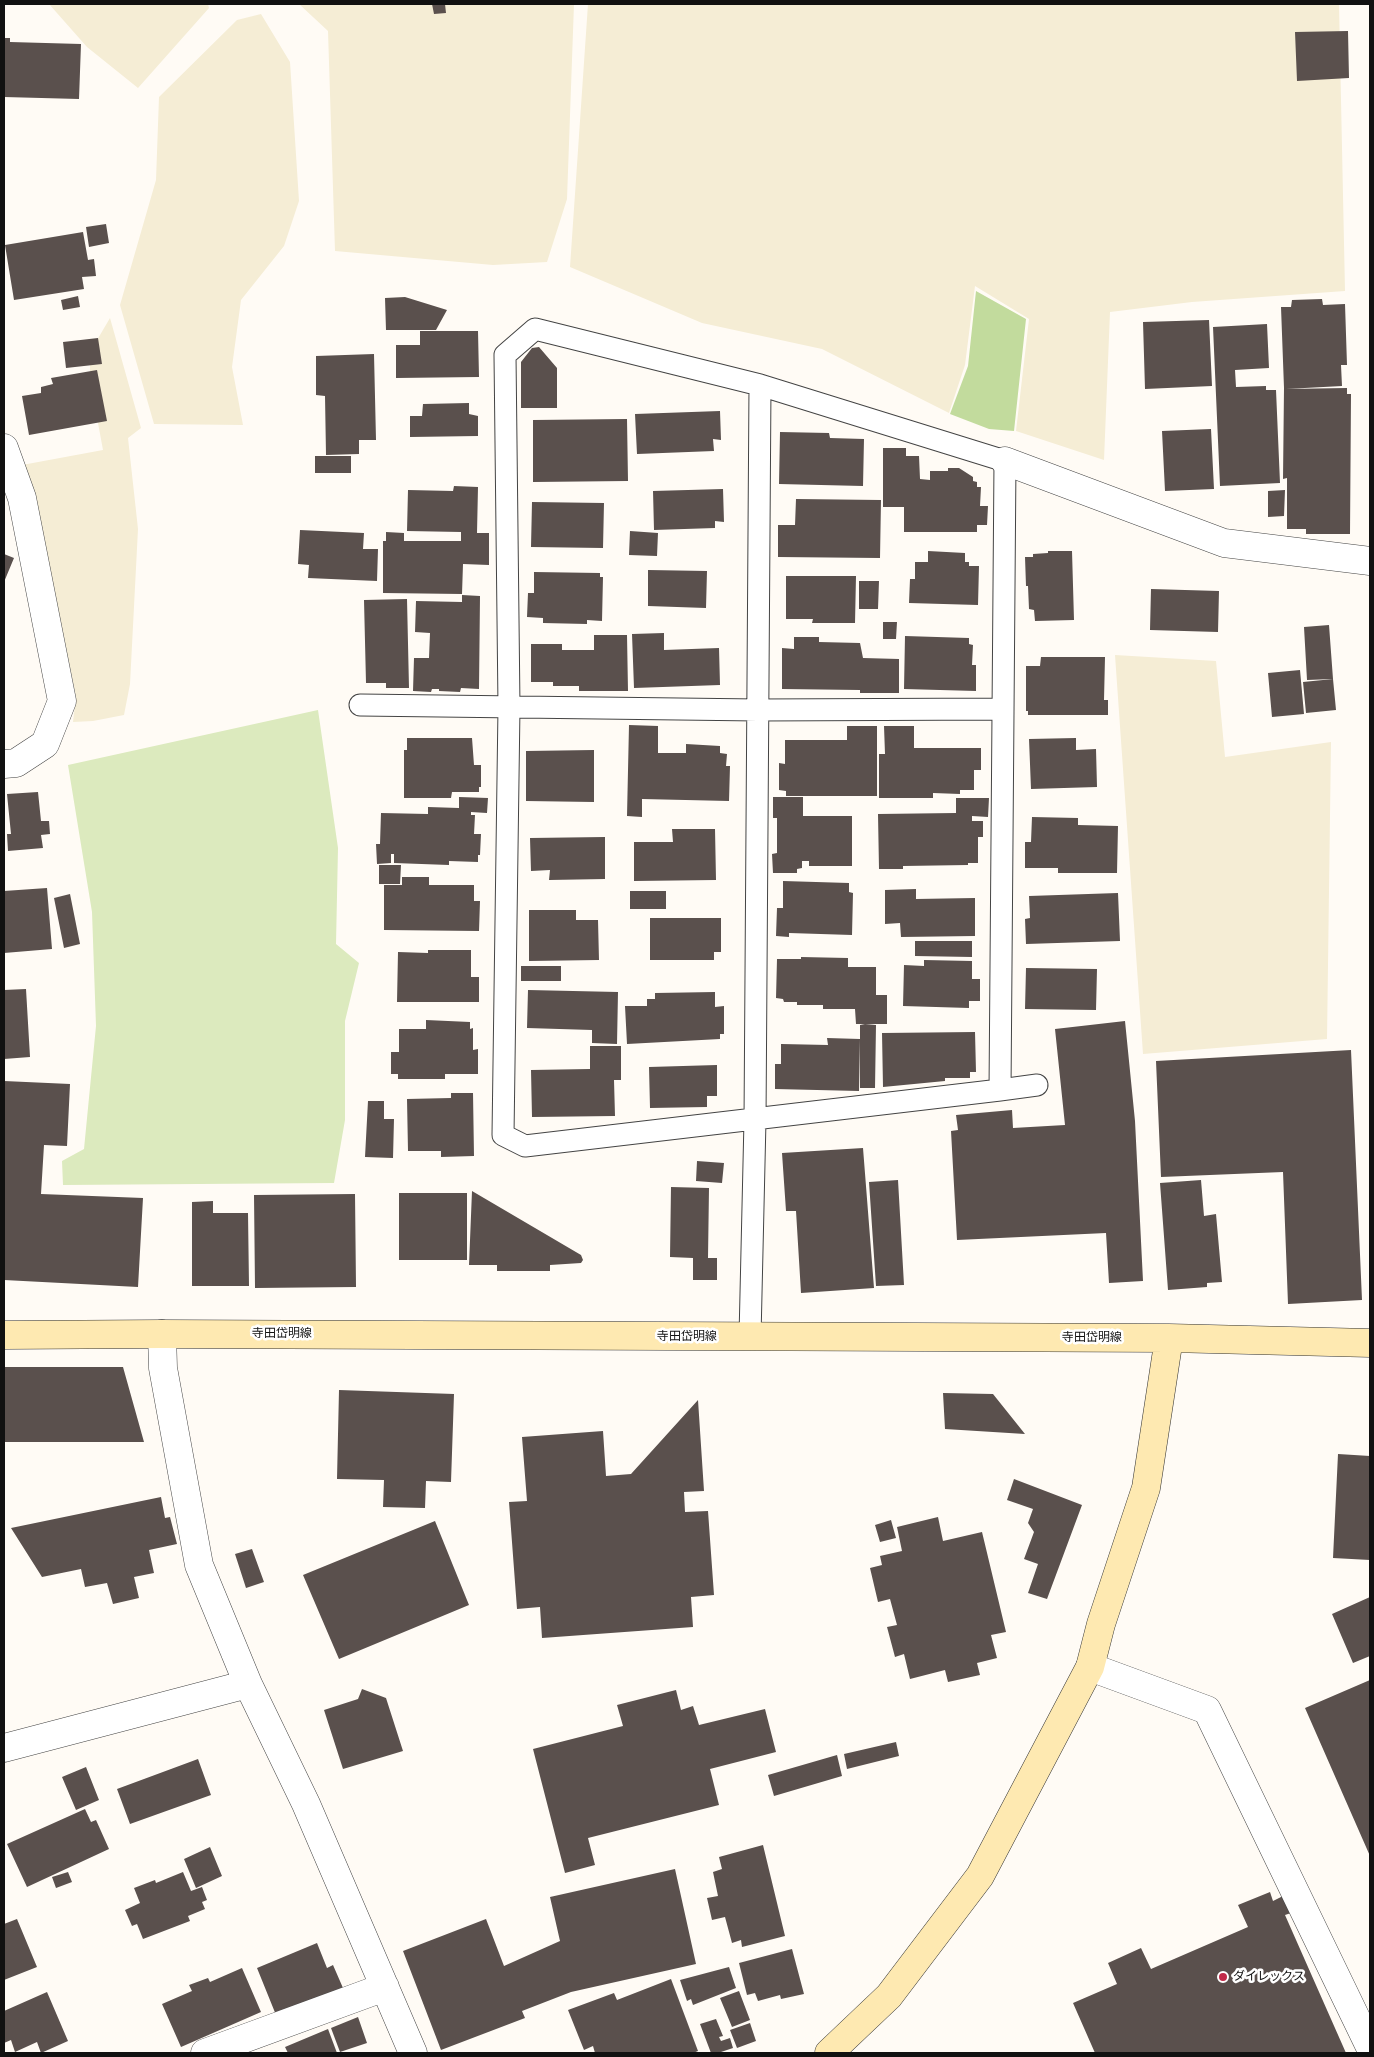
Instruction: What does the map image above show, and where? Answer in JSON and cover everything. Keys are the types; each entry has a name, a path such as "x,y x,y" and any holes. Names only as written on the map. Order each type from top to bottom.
{"main road":[{"name":"寺田岱明線","path":"4,1335 1169,1338 1370,1343"},
{"path":"829,2053 889,1996 980,1876 1090,1667 1101,1624 1146,1488 1169,1338"}],"street":[{"path":"4,448 22,498 62,701 45,744 16,763 4,764"},
{"path":"1005,461 1224,543 1370,561"},
{"path":"162,1334 163,1368 199,1565 248,1684 306,1804 413,2053"},
{"path":"1090,1667 1207,1710 1370,2047"},
{"path":"4,1748 248,1684"},
{"path":"206,2053 385,1987"}],"lane":[{"path":"1000,1090 1005,461 760,385 535,329 506,355 509,707 503,1135 525,1146 755,1120 1000,1090 1037,1085"},
{"path":"750,1337 755,1120 760,385"},
{"path":"360,705 758,710 1003,709"}],"shaded area":[{"path":"49,4 208,4 209,8 138,88 87,47"},
{"path":"299,4 574,4 567,199 547,262 493,265 335,251 328,31"},
{"path":"588,4 1339,4 1345,291 1192,302 1110,312 1104,460 1016,431 1029,319 975,286 965,365 949,413 822,349 702,323 570,267"},
{"path":"261,14 290,62 299,201 284,246 241,300 232,367 243,425 154,424 120,305 156,180 159,97 237,20"},
{"path":"110,318 141,428 128,438 138,529 130,684 124,715 93,721 73,722 76,697 35,497 22,465 103,450 90,380 90,352"},
{"path":"1115,655 1216,661 1225,757 1331,742 1327,1039 1143,1054"}],"green space":[{"path":"976,291 1026,319 1014,431 989,429 950,414 968,366"},
{"path":"318,710 338,848 336,944 359,963 345,1021 345,1120 334,1183 63,1185 62,1161 84,1149 96,1026 92,912 68,765"}],"building":[{"path":"432,4 445,4 446,13 434,14"},
{"path":"1348,31 1349,78 1297,81 1295,32"},
{"path":"4,38 10,38 10,42 81,44 79,99 4,97"},
{"path":"106,224 109,243 89,247 86,227"},
{"path":"83,232 88,260 94,259 96,276 82,277 84,289 14,300 5,245"},
{"path":"78,296 80,307 63,310 61,300"},
{"path":"405,297 447,310 436,330 386,330 385,298"},
{"path":"1322,299 1323,305 1345,304 1347,365 1341,365 1342,386 1286,389 1347,388 1347,394 1351,394 1350,534 1306,534 1306,529 1287,529 1287,478 1283,479 1284,388 1281,307 1291,307 1292,300"},
{"path":"1209,320 1212,386 1145,389 1143,322"},
{"path":"1267,324 1269,368 1235,370 1236,387 1266,386 1266,390 1276,390 1280,483 1220,486 1213,327"},
{"path":"420,331 478,331 479,377 396,378 396,345 420,345"},
{"path":"98,338 102,364 66,368 63,342"},
{"path":"539,347 557,368 557,408 521,408 521,362 532,348"},
{"path":"374,354 376,440 359,440 359,454 326,455 325,396 316,395 316,356"},
{"path":"97,370 107,421 29,435 22,396 41,393 41,387 53,384 51,378"},
{"path":"469,403 469,414 478,416 478,436 410,437 410,416 422,416 423,404"},
{"path":"720,411 721,440 713,439 714,451 637,454 635,414"},
{"path":"627,419 628,481 533,482 533,420"},
{"path":"1211,429 1214,489 1165,491 1162,431"},
{"path":"780,432 829,433 830,438 864,439 863,486 779,484"},
{"path":"883,448 906,448 906,456 919,456 920,479 930,480 930,471 948,471 948,468 959,468 973,477 973,481 977,482 977,487 981,487 980,506 988,506 987,525 977,525 977,532 904,532 904,507 883,507"},
{"path":"315,456 351,456 351,473 315,473"},
{"path":"454,486 478,487 477,533 489,533 489,565 463,564 462,594 383,593 383,541 386,541 386,532 404,533 404,541 461,541 461,532 407,531 408,490 453,491"},
{"path":"723,489 724,522 715,521 715,528 654,530 653,491"},
{"path":"1285,490 1284,516 1268,517 1268,491"},
{"path":"796,499 881,500 880,558 778,557 778,525 795,525"},
{"path":"532,502 604,503 603,548 531,547"},
{"path":"300,530 364,533 363,549 378,549 377,581 308,578 309,565 298,564"},
{"path":"630,531 658,533 657,556 629,555"},
{"path":"928,551 965,553 965,562 969,562 969,566 979,566 978,605 909,603 910,579 915,579 915,562 928,562"},
{"path":"1048,551 1072,551 1074,620 1035,621 1034,610 1029,609 1025,557 1033,557 1033,554 1048,553"},
{"path":"4,554 14,558 4,582"},
{"path":"648,570 707,571 706,608 648,606"},
{"path":"534,572 600,573 600,577 603,577 602,621 587,620 587,624 543,623 543,618 527,617 528,593 534,593"},
{"path":"786,576 856,576 855,623 812,623 813,619 786,619"},
{"path":"859,581 879,581 878,609 859,609"},
{"path":"1151,589 1219,591 1218,632 1150,630"},
{"path":"462,595 480,596 479,689 461,688 460,692 439,691 439,689 432,689 431,692 413,691 414,658 429,658 430,633 415,632 416,601 462,602"},
{"path":"407,599 409,688 386,688 386,683 366,683 364,600"},
{"path":"883,622 897,622 896,639 883,639"},
{"path":"1329,625 1333,679 1307,680 1304,627"},
{"path":"664,633 664,650 719,648 720,685 634,688 632,634"},
{"path":"594,635 627,635 628,691 579,691 579,686 553,686 553,682 531,682 531,644 562,644 562,650 594,650"},
{"path":"905,636 969,638 969,644 973,645 972,665 976,665 976,691 904,689"},
{"path":"794,637 819,637 819,642 860,643 863,658 899,659 899,693 860,693 860,690 782,689 782,648 794,649"},
{"path":"1041,657 1105,657 1104,700 1108,700 1108,715 1028,715 1028,711 1026,711 1026,666 1040,666"},
{"path":"1300,670 1304,714 1272,717 1268,673"},
{"path":"1333,679 1336,710 1306,713 1303,682"},
{"path":"629,725 658,726 658,753 686,753 686,744 720,746 720,753 727,754 726,766 730,766 729,801 642,799 642,817 627,816"},
{"path":"847,726 877,726 877,796 786,796 786,791 779,790 779,763 785,764 785,740 847,740"},
{"path":"884,726 914,726 914,748 981,748 981,770 974,770 974,790 960,790 960,794 933,793 933,798 879,798 879,754 885,754"},
{"path":"407,738 472,738 474,765 481,765 481,787 479,787 479,792 452,792 451,798 404,798 404,750 407,750"},
{"path":"1076,738 1076,750 1096,749 1097,787 1031,789 1029,739"},
{"path":"594,750 594,802 526,801 526,751"},
{"path":"38,792 41,821 49,821 50,834 41,835 43,848 8,851 7,834 11,834 7,794"},
{"path":"459,797 488,798 487,813 471,812 471,815 475,815 474,834 481,834 478,862 449,861 449,865 394,863 394,854 391,854 391,863 377,864 376,844 380,844 381,813 428,814 428,807 459,808"},
{"path":"773,797 803,797 803,816 852,816 852,866 809,866 809,861 802,861 802,868 797,869 797,873 773,873 772,854 777,853 777,818 773,818"},
{"path":"956,798 989,798 988,817 972,816 972,821 983,821 983,837 978,837 978,863 968,863 968,865 903,866 903,869 879,869 878,814 956,813"},
{"path":"1032,817 1078,818 1078,825 1118,826 1117,873 1058,873 1058,868 1025,868 1025,842 1031,842"},
{"path":"672,829 715,829 716,880 634,881 634,842 673,842"},
{"path":"605,837 605,879 549,880 550,870 531,871 530,838"},
{"path":"379,865 401,865 400,884 379,884"},
{"path":"402,877 429,877 429,885 474,885 474,901 480,901 479,931 384,930 384,885 402,885"},
{"path":"783,881 849,883 849,892 853,893 852,935 789,933 789,937 776,936 777,908 783,908"},
{"path":"47,888 52,949 4,953 4,891"},
{"path":"916,889 916,899 975,898 975,936 901,937 900,923 885,924 885,890"},
{"path":"630,891 666,891 666,909 630,909"},
{"path":"1118,893 1120,941 1026,944 1025,919 1030,918 1029,896"},
{"path":"70,894 80,944 64,948 54,898"},
{"path":"529,910 576,910 576,920 598,920 599,960 529,961"},
{"path":"650,918 721,918 721,952 714,952 714,960 650,960"},
{"path":"915,941 972,941 972,957 915,956"},
{"path":"428,950 471,950 471,977 479,977 479,1002 397,1002 398,952 428,953"},
{"path":"801,957 848,958 848,967 876,967 876,995 887,995 887,1024 856,1024 855,1009 823,1009 823,1005 797,1005 797,1002 784,1002 783,999 776,998 777,959 801,959"},
{"path":"924,960 972,961 972,979 980,979 980,1001 969,1001 969,1008 903,1006 904,965 924,966"},
{"path":"521,966 561,966 561,981 521,981"},
{"path":"1026,968 1097,969 1096,1010 1025,1009"},
{"path":"26,989 30,1057 4,1059 4,990"},
{"path":"528,990 618,992 617,1044 592,1043 592,1030 527,1028"},
{"path":"715,992 715,1007 724,1006 724,1034 720,1034 720,1039 627,1044 625,1006 647,1006 647,999 655,999 655,993"},
{"path":"426,1020 470,1022 470,1029 473,1028 473,1050 478,1049 478,1074 445,1074 445,1079 398,1079 398,1074 391,1074 391,1052 399,1052 399,1029 426,1029"},
{"path":"1125,1021 1135,1121 1143,1281 1109,1283 1106,1233 957,1240 951,1131 958,1130 956,1115 1012,1110 1013,1128 1065,1125 1055,1029"},
{"path":"860,1025 876,1025 875,1088 860,1088"},
{"path":"975,1032 976,1072 970,1072 970,1078 945,1078 945,1081 883,1087 882,1033"},
{"path":"827,1038 860,1039 859,1091 775,1089 775,1064 781,1064 781,1044 828,1045"},
{"path":"590,1046 621,1046 621,1080 614,1080 615,1116 532,1117 531,1070 590,1069"},
{"path":"1351,1050 1362,1300 1288,1304 1283,1172 1161,1177 1156,1061"},
{"path":"717,1065 717,1096 707,1096 707,1107 650,1108 649,1067"},
{"path":"4,1081 70,1084 67,1146 44,1145 41,1194 143,1198 138,1287 4,1280"},
{"path":"451,1093 473,1093 474,1156 441,1157 441,1151 408,1151 407,1099 451,1098"},
{"path":"368,1101 384,1101 384,1119 394,1119 393,1158 365,1157"},
{"path":"863,1148 874,1288 801,1293 796,1211 786,1211 782,1153"},
{"path":"697,1161 724,1163 722,1183 696,1181"},
{"path":"898,1180 904,1285 876,1286 869,1182"},
{"path":"1201,1180 1204,1216 1216,1214 1222,1282 1207,1283 1207,1287 1168,1290 1160,1183"},
{"path":"671,1187 709,1188 708,1258 717,1258 717,1280 693,1280 693,1258 670,1257"},
{"path":"472,1191 581,1255 583,1260 581,1263 550,1265 550,1271 497,1271 497,1265 469,1265"},
{"path":"399,1193 467,1193 467,1260 399,1260"},
{"path":"355,1194 356,1287 255,1288 254,1195"},
{"path":"213,1201 213,1213 248,1213 249,1286 192,1286 192,1202"},
{"path":"4,1367 123,1367 144,1442 4,1442"},
{"path":"339,1390 454,1394 451,1482 426,1481 425,1508 383,1507 384,1480 337,1479"},
{"path":"943,1393 993,1394 1025,1434 945,1429"},
{"path":"698,1400 704,1491 684,1492 685,1512 708,1511 714,1595 691,1597 693,1627 542,1638 540,1607 517,1609 509,1502 527,1501 522,1437 603,1431 606,1476 631,1474"},
{"path":"1338,1454 1370,1456 1370,1560 1333,1558"},
{"path":"1014,1479 1082,1505 1047,1599 1028,1593 1038,1564 1024,1559 1034,1532 1028,1523 1033,1509 1007,1500"},
{"path":"161,1497 165,1518 170,1517 177,1544 149,1550 154,1573 134,1577 139,1598 113,1604 107,1583 85,1587 81,1569 42,1577 11,1528"},
{"path":"938,1517 943,1541 982,1532 1006,1632 991,1635 997,1658 977,1663 980,1675 948,1682 945,1670 910,1679 904,1654 895,1657 887,1627 897,1625 890,1599 878,1602 870,1568 882,1565 880,1556 902,1551 897,1527"},
{"path":"891,1520 896,1538 880,1542 875,1525"},
{"path":"435,1521 469,1605 339,1659 303,1575"},
{"path":"252,1549 264,1582 246,1588 235,1554"},
{"path":"1370,1597 1370,1656 1353,1663 1332,1614"},
{"path":"1370,1680 1370,1856 1305,1708"},
{"path":"362,1689 386,1698 403,1751 343,1769 324,1710 358,1699"},
{"path":"676,1690 681,1710 693,1706 699,1725 765,1709 776,1752 710,1769 719,1805 588,1838 595,1865 565,1873 533,1749 623,1726 617,1705"},
{"path":"896,1742 899,1756 847,1769 844,1754"},
{"path":"837,1755 842,1776 774,1796 768,1775"},
{"path":"198,1759 211,1795 130,1824 117,1789"},
{"path":"86,1767 99,1800 76,1810 62,1777"},
{"path":"85,1809 91,1822 96,1820 109,1849 27,1887 7,1844"},
{"path":"763,1845 785,1936 742,1947 741,1940 732,1943 725,1917 712,1920 707,1898 718,1896 713,1872 722,1869 719,1857"},
{"path":"210,1847 222,1876 196,1888 184,1859"},
{"path":"675,1869 696,1964 571,1992 522,2011 525,2018 441,2050 403,1951 486,1919 504,1966 560,1941 550,1897"},
{"path":"68,1872 72,1882 56,1888 52,1877"},
{"path":"183,1872 191,1891 202,1887 207,1900 202,1902 205,1909 188,1916 190,1921 143,1939 137,1924 132,1926 125,1910 140,1903 134,1888 155,1880 156,1883"},
{"name":"ダイレックス","path":"1270,1892 1273,1901 1283,1896 1291,1913 1285,1915 1346,2053 1095,2053 1073,2003 1117,1984 1108,1963 1141,1948 1151,1969 1248,1927 1238,1905"},
{"path":"17,1919 37,1967 4,1980 4,1924"},
{"path":"317,1943 327,1968 333,1965 343,1988 276,2015 257,1968"},
{"path":"792,1949 804,1994 781,1999 780,1995 758,2001 755,1993 747,1995 739,1963"},
{"path":"729,1967 736,1988 693,2005 691,1999 687,2001 680,1980"},
{"path":"242,1968 261,2012 181,2047 162,2004 192,1991 189,1985 208,1978 210,1982"},
{"path":"671,1979 698,2051 693,2053 595,2053 593,2046 584,2050 568,2010 614,1993 617,2000"},
{"path":"739,1991 750,2020 732,2027 720,1998"},
{"path":"47,1992 68,2041 41,2053 37,2042 15,2052 11,2040 4,2043 4,2011"},
{"path":"358,2017 367,2043 340,2052 331,2028"},
{"path":"716,2019 723,2036 719,2037 721,2041 730,2038 733,2048 718,2053 711,2053 700,2024"},
{"path":"750,2023 756,2041 737,2048 730,2030"},
{"path":"328,2029 337,2053 288,2053 285,2047"}],"place":[{"name":"ダイレックス","path":"1223,1977"}]}
